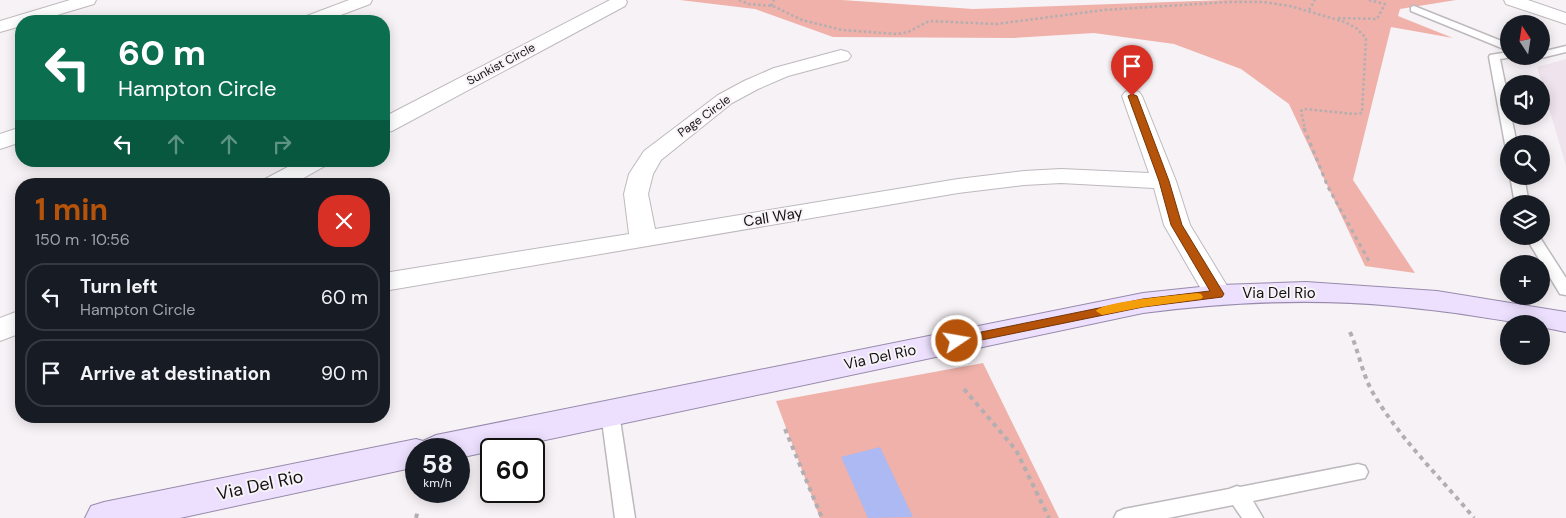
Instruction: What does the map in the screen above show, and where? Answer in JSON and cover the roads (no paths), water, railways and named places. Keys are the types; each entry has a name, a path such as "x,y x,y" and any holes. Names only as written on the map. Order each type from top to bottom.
{"main road":[{"name":"Via Del Rio","path":"470,442 1143,303 1218,294 1303,292 1392,296 1455,303 1566,322"},
{"name":"Via Del Rio","path":"104,518 405,455"}],"street":[{"path":"39,15 88,0"},
{"path":"325,15 364,0"},
{"path":"1512,0 1566,19"},
{"name":"Sunkist Circle","path":"390,123 623,1"},
{"path":"0,27 15,22"},
{"name":"Page Circle","path":"643,238 636,194 642,174 652,156 725,99 751,84 781,72 841,56"},
{"path":"1132,96 1164,181 1177,225 1218,294"},
{"path":"0,142 15,136"},
{"path":"285,178 306,167"},
{"name":"Call Way","path":"390,281 948,188 1024,178 1090,176 1164,181"},
{"path":"0,331 15,323"}],"lane":[{"path":"1414,9 1500,44"},
{"path":"1550,53 1566,50"},
{"path":"1500,56 1494,57 1509,135"},
{"path":"1538,245 1566,290"},
{"path":"610,413 625,518"},
{"path":"1124,518 1237,494 1358,472"},
{"path":"1237,494 1253,518"}],"water":[{"path":"880,447 913,517 868,518 841,457"}]}
